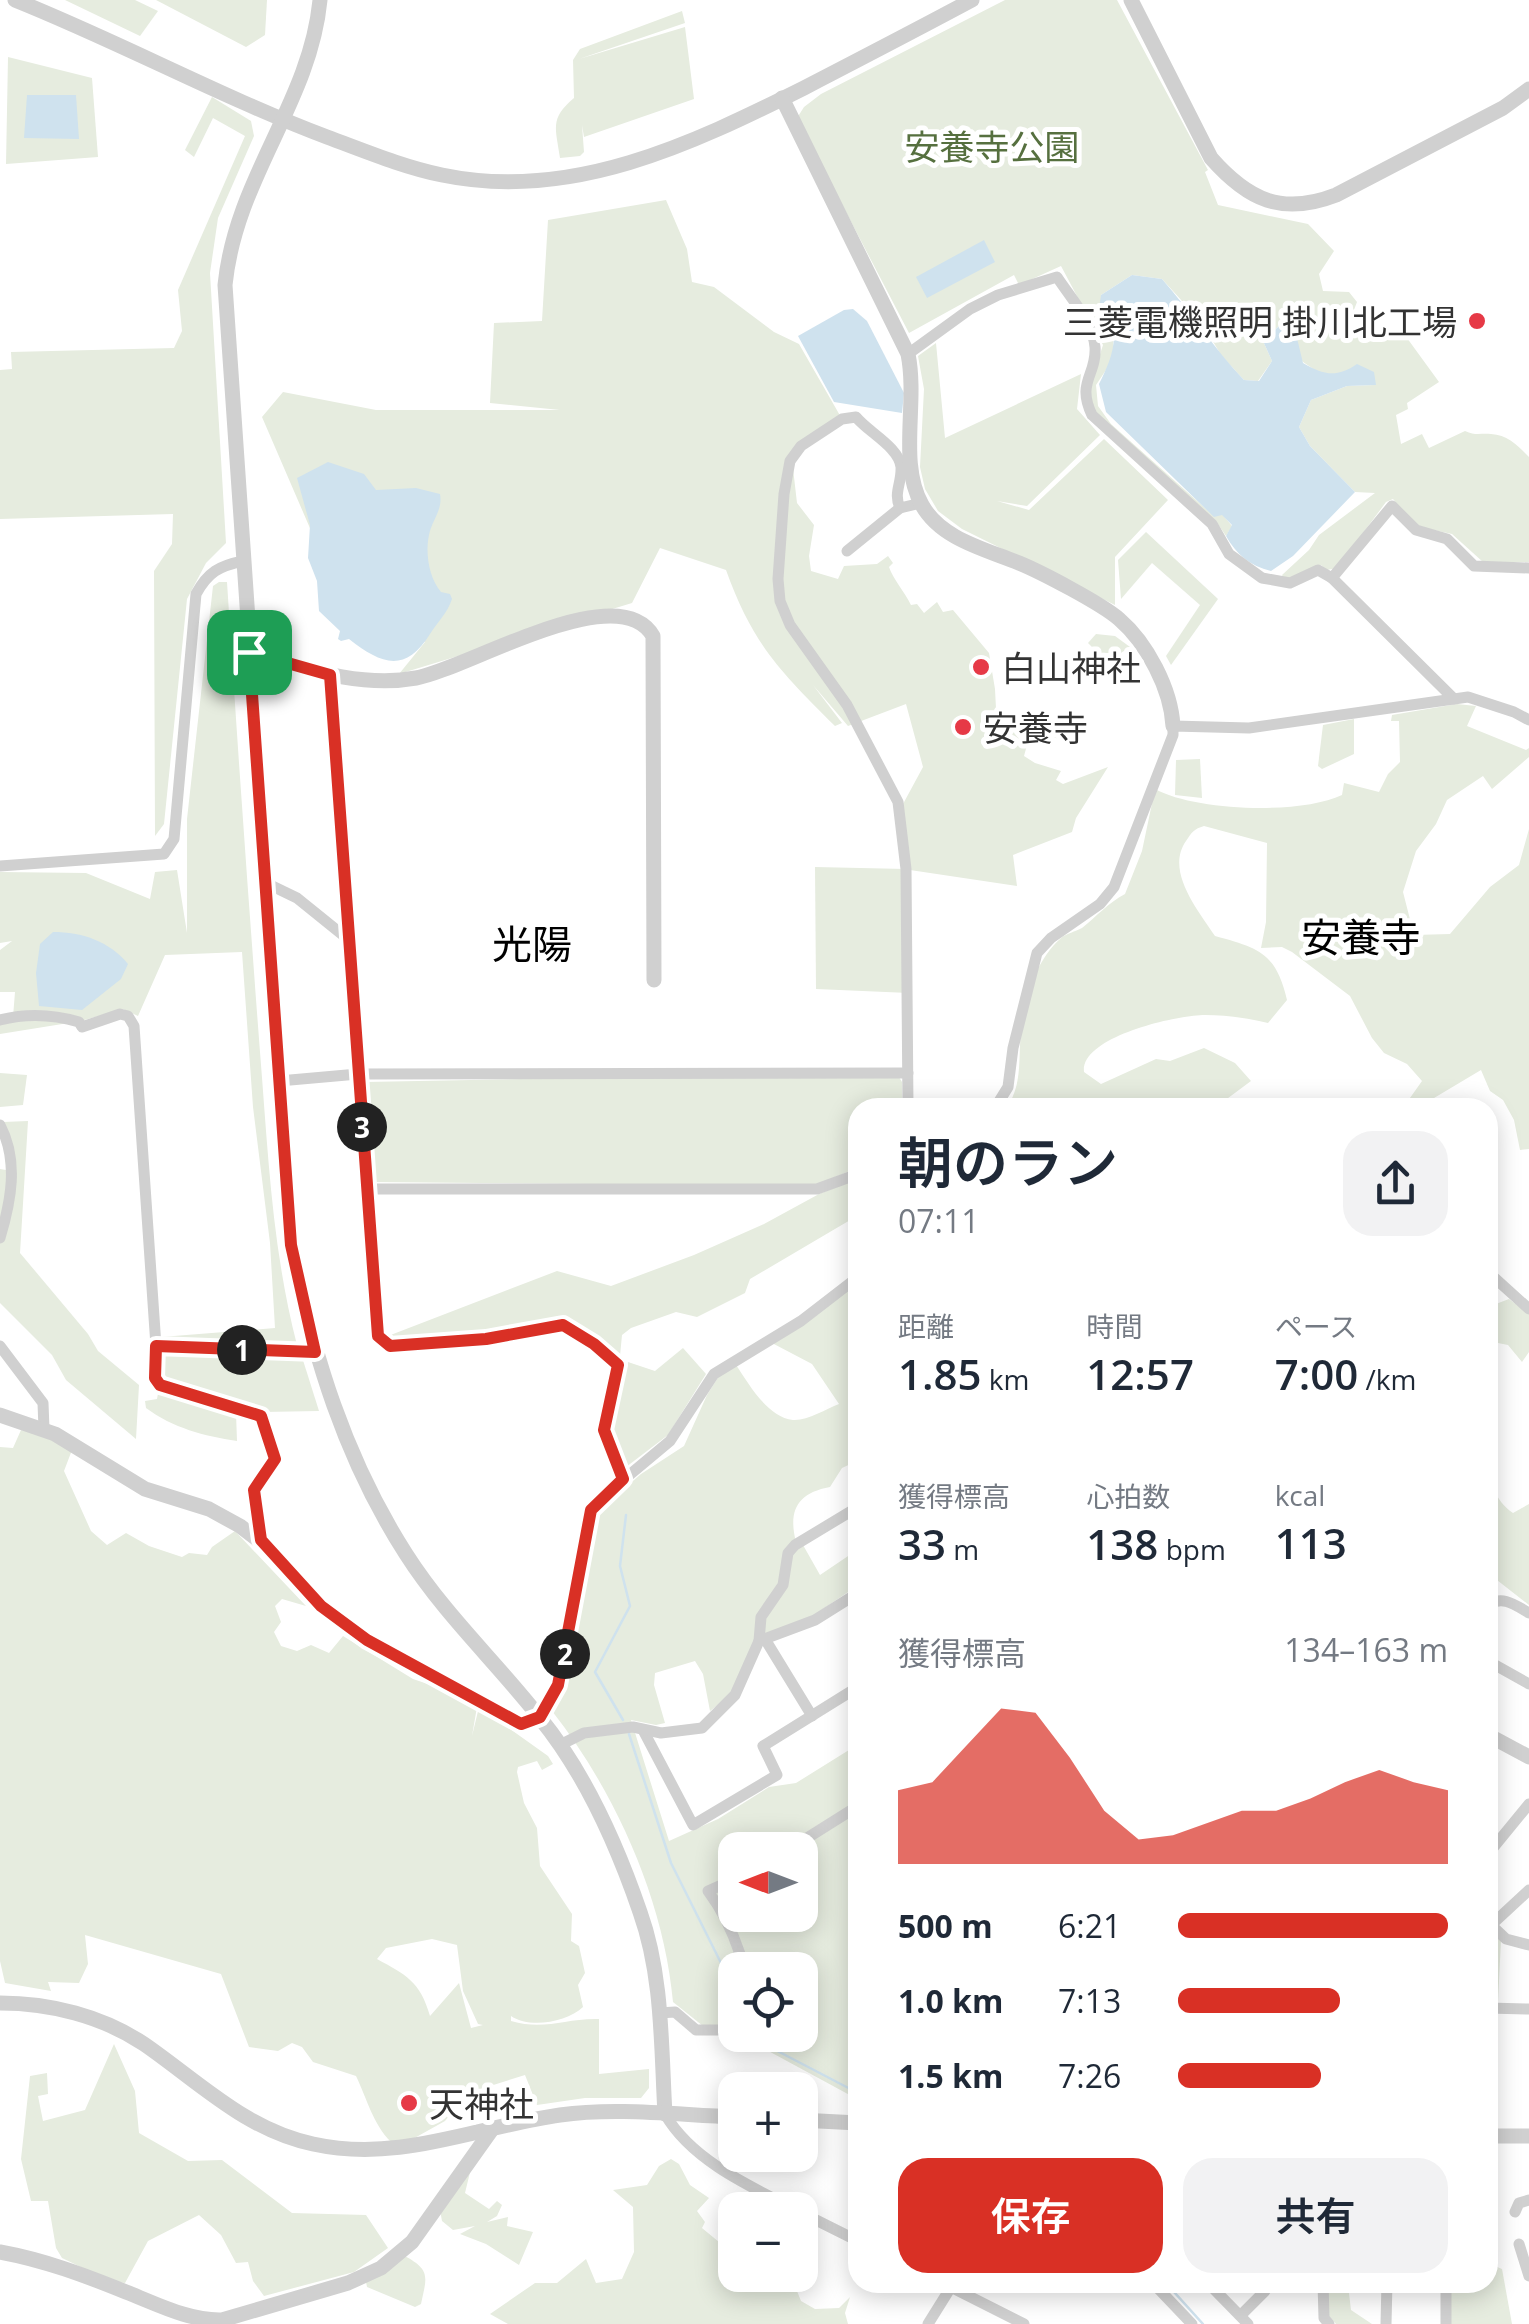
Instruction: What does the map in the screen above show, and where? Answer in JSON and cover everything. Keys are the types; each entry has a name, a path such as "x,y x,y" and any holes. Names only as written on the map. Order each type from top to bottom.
{"street":[{"path":"14,0 84,28 280,121 441,175 495,181 542,180 601,171 675,149 972,0"},
{"path":"320,0 318,24 304,74 234,227 225,285 291,1245 315,1352 349,1448 406,1555 455,1624 540,1717 560,1745 590,1798 642,1915 652,1951 664,2114 674,2130 709,2160 765,2192"},
{"path":"1131,0 1211,158 1245,190 1286,206 1310,205 1336,195 1502,108 1529,89"},
{"path":"782,98 908,354 913,380 910,466 912,484 921,503 945,530 1024,565 1118,617 1154,666 1168,696 1173,736 1114,887 1100,904 1051,938 1037,953 1017,1029 1008,1087 1001,1098"},
{"path":"908,354 970,309 998,295 1058,276 1095,344 1084,393 1092,416 1212,524 1229,554 1262,578 1290,583 1318,570 1332,578 1454,699"},
{"path":"900,508 896,498 901,465 897,455 856,417 842,419 801,446 790,461 778,579 780,601 790,624 847,706 898,802 906,870 908,1098"},
{"path":"847,551 900,508 921,503"},
{"path":"1332,578 1392,506 1416,530 1447,539 1474,566 1529,568"},
{"path":"0,866 164,854 174,839 196,594 218,566 242,561"},
{"path":"249,652 330,675 394,680 419,678 574,622 633,616 646,624 653,636 654,980"},
{"path":"330,675 378,1336 390,1346 486,1339 563,1325 618,1365 604,1430 623,1479"},
{"path":"1173,726 1249,728 1454,699 1481,700 1529,720"},
{"path":"266,883 297,898 348,940"},
{"path":"0,1020 48,1016 79,1022 82,1027 120,1014 128,1016 134,1026 155,1378 160,1385 261,1416 275,1459 254,1490 261,1540"},
{"path":"279,1081 358,1074 908,1073"},
{"path":"0,1125 12,1177 10,1205 0,1238"},
{"path":"366,1190 817,1189 848,1178"},
{"path":"1498,1281 1529,1309"},
{"path":"0,1416 44,1430 76,1446 145,1489 210,1509 261,1540 321,1606 367,1640 521,1724 540,1717 558,1685 591,1510 678,1433 714,1374 800,1321 848,1285"},
{"path":"0,1346 43,1403 44,1430"},
{"path":"156,1346 315,1352"},
{"path":"560,1745 584,1733 632,1727 681,1733 702,1728 735,1695 762,1640 761,1617 783,1585 788,1553 794,1545 848,1513"},
{"path":"762,1640 814,1620 848,1599"},
{"path":"1498,1600 1509,1601 1529,1613"},
{"path":"762,1640 812,1716"},
{"path":"1498,1667 1529,1684"},
{"path":"642,1730 692,1825 777,1775 762,1746 848,1693"},
{"path":"1498,1743 1529,1756"},
{"path":"1498,1842 1529,1804"},
{"path":"817,1832 848,1812"},
{"path":"718,1887 708,1892 718,1904"},
{"path":"1498,1917 1529,1890"},
{"path":"1498,1933 1506,1940 1529,1945"},
{"path":"0,2003 60,2009 112,2027 146,2046 230,2108 267,2128 310,2144 354,2150 401,2150 565,2114 718,2116"},
{"path":"1498,2008 1529,2009"},
{"path":"658,2012 675,2012 696,2030 718,2030"},
{"path":"818,2121 848,2122"},
{"path":"0,2252 68,2269 204,2322 252,2318 381,2268 412,2242 493,2128"},
{"path":"1498,2136 1529,2136"},
{"path":"1515,2212 1519,2203 1529,2200"},
{"path":"818,2221 848,2235"},
{"path":"1519,2244 1529,2276"},
{"path":"928,2324 942,2293"},
{"path":"962,2293 1024,2324"},
{"path":"1162,2293 1192,2324"},
{"path":"1218,2293 1245,2320 1264,2293"},
{"path":"1323,2322 1324,2293"},
{"path":"1386,2324 1387,2293"},
{"path":"1446,2293 1446,2324"}],"green space":[{"path":"65,0 135,0 158,11 140,36"},
{"path":"156,0 267,0 265,35 246,47"},
{"name":"安養寺公園","path":"1005,0 1117,0 1208,170 1205,172 1218,205 1308,224 1334,251 1319,274 1323,291 1349,292 1357,302 1347,328 1363,342 1407,338 1439,382 1396,415 1401,444 1422,434 1429,448 1465,431 1503,436 1529,457 1529,562 1483,562 1452,534 1415,526 1393,499 1386,502 1337,568 1327,570 1321,565 1285,580 1282,575 1319,535 1375,493 1355,492 1310,446 1299,427 1311,400 1347,386 1375,385 1344,374 1321,374 1303,362 1279,326 1263,341 1272,361 1258,381 1244,380 1221,355 1202,323 1162,279 1132,275 1101,295 1113,334 1114,358 1096,385 1098,406 1111,424 1214,516 1222,514 1232,526 1226,536 1216,521 1094,413 1088,391 1103,345 1061,266 1019,285 1014,275 909,333 797,118 821,94"},
{"path":"682,11 685,23 579,59 685,27 694,99 584,137 582,125 584,152 560,158 556,125 561,112 574,98 573,60 580,49"},
{"path":"8,57 92,78 98,157 6,164"},
{"path":"212,97 251,121 254,136 218,218 210,273 226,543 206,563 187,599 164,824 155,836 154,571 172,544 173,514 0,519 0,370 12,369 11,352 174,348 182,331 178,290 245,136 213,118 194,157 185,150"},
{"path":"666,200 687,249 692,282 714,287 774,332 799,344 842,419 791,451 797,503 814,525 811,571 838,579 844,566 877,564 888,556 893,563 889,567 891,572 911,605 917,604 924,613 937,602 943,612 953,610 989,653 997,728 1029,718 1054,720 1065,742 1032,727 1024,756 1061,771 1056,780 1063,784 1108,767 1076,818 1072,832 1013,855 1017,886 910,870 903,804 923,767 906,704 848,726 813,685 842,723 835,726 770,656 747,618 726,570 660,548 632,603 399,674 425,642 322,556 262,417 283,392 376,410 560,410 490,403 494,323 542,321 548,220"},
{"path":"936,343 945,438 1081,374 1077,409 1100,435 1027,506 997,501 1029,510 1104,439 1168,500 1115,557 1115,605 962,529 938,511 925,489 920,467 924,389 918,356"},
{"path":"1146,532 1218,599 1171,665 1166,656 1200,605 1152,563 1121,599 1118,560"},
{"path":"227,582 272,1200 297,1345 163,1343 161,1337 275,1328 242,952 165,955 138,1016 123,1009 81,1021 0,1034 0,1022 13,1017 15,992 0,992 0,950 12,941 0,943 0,872 86,873 150,899 155,872 177,870 187,933 187,819 213,586"},
{"path":"1096,634 1115,636 1130,647 1107,662 1088,643"},
{"path":"1457,704 1476,706 1467,726 1529,748 1529,757 1492,789 1483,776 1447,800 1436,824 1416,851 1403,892 1414,935 1450,934 1490,887 1519,865 1529,829 1529,1149 1520,1150 1514,1120 1503,1100 1490,1091 1481,1070 1434,1098 1410,1098 1422,1081 1407,1064 1384,1053 1350,996 1292,952 1282,947 1261,948 1266,922 1267,843 1204,826 1192,833 1181,853 1179,865 1186,890 1215,936 1254,949 1271,962 1287,1000 1268,1023 1205,1015 1132,1030 1097,1048 1087,1060 1084,1072 1101,1084 1156,1059 1170,1061 1204,1048 1235,1063 1251,1081 1228,1098 1012,1098 1018,1080 1025,1006 1038,969 1061,938 1082,928 1125,894 1142,851 1155,789 1195,802 1248,808 1324,801 1342,795 1344,783 1379,792 1400,762 1399,721 1391,721 1392,715"},
{"path":"1354,719 1354,754 1322,769 1318,766 1323,725"},
{"path":"1200,759 1202,798 1175,795 1176,760"},
{"path":"815,867 906,869 909,993 816,989"},
{"path":"0,1073 27,1075 23,1105 0,1107"},
{"path":"798,1074 899,1077 902,1098 848,1098 848,1172 813,1186 372,1182 366,1082"},
{"path":"28,1121 20,1253 98,1351 139,1385 136,1439 66,1380 52,1355 0,1303 0,1169 6,1170 3,1122"},
{"path":"848,1183 848,1221 750,1279 745,1293 697,1317 676,1312 631,1328 622,1335 620,1356 615,1359 574,1328 399,1343 388,1336 557,1271 611,1286 694,1255"},
{"path":"848,1284 848,1465 830,1487 803,1499 793,1521 796,1542 803,1545 820,1575 848,1556 848,1592 811,1617 765,1639 737,1690 710,1711 703,1674 695,1661 655,1673 654,1685 665,1723 631,1720 669,1841 718,1819 769,1787 796,1783 848,1751 848,2094 818,2078 818,2072 807,2072 770,2052 818,2052 818,1952 718,1952 718,2033 708,2030 673,2002 659,1925 633,1848 596,1776 552,1711 572,1637 597,1512 641,1474 684,1446 719,1376 736,1365 767,1406 784,1418 810,1417 839,1404 812,1364 772,1343"},
{"path":"1509,1299 1529,1314 1529,1352 1522,1362 1508,1345 1498,1343 1498,1303"},
{"path":"683,1348 706,1374 668,1435 626,1467 609,1431 628,1362 655,1371"},
{"path":"163,1352 302,1357 319,1411 263,1412 164,1383 159,1372 159,1356"},
{"path":"159,1388 236,1413 237,1441 189,1430 146,1408 145,1401 157,1399"},
{"path":"21,1430 45,1435 72,1450 64,1471 91,1531 107,1545 126,1533 182,1557 189,1553 207,1555 235,1531 306,1606 282,1599 275,1606 281,1622 274,1632 281,1646 297,1651 311,1645 329,1653 343,1636 413,1679 478,1701 472,1736 479,1707 548,1756 553,1764 542,1770 537,1761 518,1767 517,1772 524,1803 537,1828 540,1866 572,1914 571,1941 579,1946 585,1973 578,1985 583,2007 568,2017 548,2022 528,2022 511,2016 511,2021 534,2025 599,2019 599,2074 649,2069 649,2088 641,2098 585,2098 537,2105 525,2075 468,2093 445,2121 411,2140 391,2142 375,2119 356,2076 313,2062 302,2047 292,2043 278,2051 249,2047 221,1974 85,1935 88,1964 79,1983 48,1982 51,1991 5,1983 0,1961 0,1447 13,1448","holes":["432,1939 457,1945 463,1991 478,2024 483,2025 471,2028 459,1983 430,2016 411,1980 377,1959 386,1948"]},
{"path":"1498,1496 1513,1513 1529,1504 1529,1605 1498,1581"},
{"path":"1498,1938 1501,1940 1498,2002"},
{"path":"114,2044 135,2091 139,2133 188,2161 222,2160 292,2213 366,2215 388,2248 354,2272 264,2296 253,2281 248,2262 236,2263 221,2235 199,2215 148,2241 125,2283 110,2281 62,2258 56,2248 48,2201 31,2201 21,2159 30,2076 47,2073 48,2094 38,2096 43,2121 85,2110"},
{"path":"671,2159 679,2164 690,2185 709,2198 697,2211 705,2222 702,2228 718,2241 718,2292 797,2292 801,2301 815,2309 839,2308 850,2297 845,2313 848,2324 508,2324 490,2314 535,2283 557,2283 586,2259 596,2283 622,2279 634,2252 633,2207 613,2190 647,2185 659,2166"},
{"path":"472,2164 465,2193 489,2209 497,2201 502,2205 497,2216 487,2222 508,2217 507,2226 533,2232 519,2265 486,2244 460,2234 475,2226 453,2230 442,2221 440,2210"},
{"path":"403,2255 425,2275 421,2304 415,2307 367,2287 365,2277"},
{"path":"1498,2267 1502,2269 1512,2324 1451,2324 1451,2293 1498,2293"},
{"path":"1327,2293 1349,2293 1351,2310 1372,2324 1336,2324 1328,2315"}],"water":[{"path":"27,95 76,95 79,139 24,138"},
{"path":"984,240 995,262 927,298 916,277"},
{"path":"1132,275 1162,279 1244,380 1259,381 1272,361 1263,341 1279,326 1289,305 1303,363 1330,373 1357,364 1374,372 1376,385 1347,386 1311,400 1299,427 1310,446 1355,492 1293,556 1271,571 1239,554 1226,536 1232,525 1222,515 1214,517 1106,412 1099,384 1111,356 1114,335 1099,309 1101,295"},
{"path":"853,309 867,321 904,393 902,413 834,402 798,336 844,310"},
{"path":"328,462 364,474 376,490 416,488 440,494 439,510 429,535 428,557 437,586 452,599 421,647 402,660 382,659 349,639 341,641 340,631 319,611 317,581 308,558 310,525 297,478"},
{"path":"53,932 94,939 128,964 121,979 82,1010 39,1006 36,973 40,944"}],"waterway":[{"path":"623,1720 595,1672 630,1606 620,1566 626,1515"},
{"path":"629,1734 671,1863 718,1957"},
{"path":"779,2052 848,2088"},
{"path":"1175,2293 1203,2324"}],"place":[{"name":"三菱電機照明 掛川北工場","path":"1477,321"},
{"name":"白山神社","path":"981,667"},
{"name":"安養寺","path":"963,727"},
{"name":"天神社","path":"409,2103"}],"district":[{"name":"安養寺","path":"1361,936"},
{"name":"光陽","path":"532,943"}],"route":[{"path":"249,652 330,675 378,1336 390,1346 486,1339 563,1325 618,1365 604,1430 623,1479 591,1510 558,1685 540,1717 521,1724 367,1640 321,1606 261,1540 254,1490 275,1459 261,1416 160,1385 155,1378 156,1346 315,1352 291,1245 249,652"}]}
